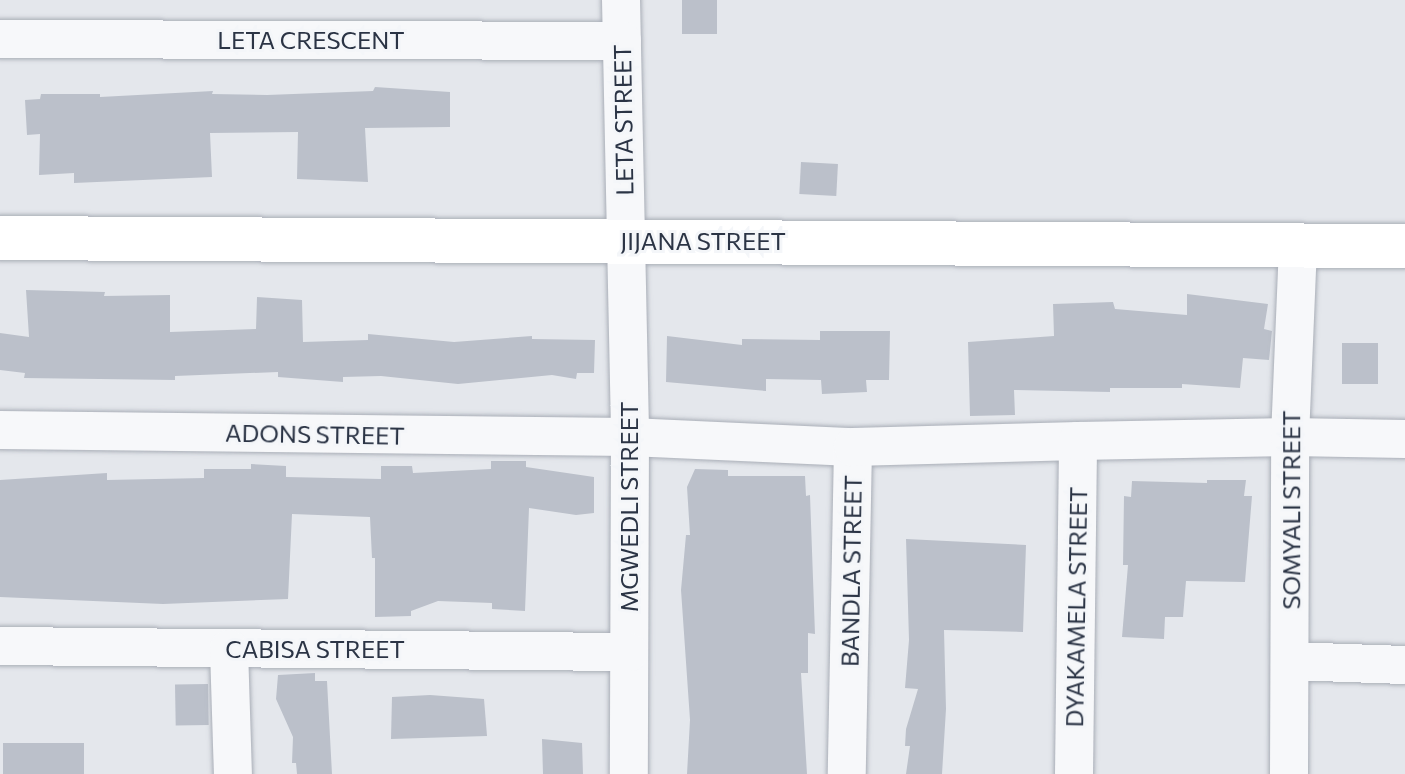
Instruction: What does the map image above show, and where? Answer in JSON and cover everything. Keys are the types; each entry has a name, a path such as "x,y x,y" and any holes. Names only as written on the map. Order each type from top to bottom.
{"street":[{"name":"LETA STREET","path":"621,0 625,240"},
{"name":"LETA CRESCENT","path":"0,39 622,41"},
{"name":"JIJANA STREET","path":"0,238 1405,246"},
{"name":"MGWEDLI STREET","path":"625,240 630,437 629,774"},
{"name":"SOMYALI STREET","path":"1289,774 1290,437 1298,245"},
{"name":"ADONS STREET","path":"0,430 630,437"},
{"name":"BANDLA STREET","path":"630,437 853,447 847,774"},
{"path":"853,447 1290,437 1405,439"},
{"name":"DYAKAMELA STREET","path":"1074,774 1078,441"},
{"name":"CABISA STREET","path":"0,646 629,652"},
{"path":"229,649 233,774"},
{"path":"1290,661 1405,665"}],"building":[{"path":"682,0 717,0 717,34 682,34"},
{"path":"375,87 450,92 450,127 365,128 368,182 297,179 298,132 210,133 212,177 74,183 74,173 39,175 40,134 27,135 25,100 40,99 41,94 100,94 100,97 213,91 212,94 267,95 373,91"},
{"path":"801,162 838,164 836,196 799,194"},
{"path":"26,290 105,292 104,296 170,295 170,332 256,329 257,297 302,300 303,342 368,340 368,334 454,342 532,336 532,339 595,340 594,373 577,373 576,379 552,375 458,384 381,376 343,377 343,382 278,377 278,372 175,376 175,380 24,378 25,373 0,370 0,333 29,337"},
{"path":"1187,294 1268,304 1264,329 1272,331 1269,360 1243,358 1240,388 1182,384 1182,388 1110,388 1110,392 1014,390 1015,415 970,416 968,342 1054,336 1053,304 1113,302 1115,309 1187,315"},
{"path":"820,331 890,331 889,380 866,380 867,392 822,394 821,380 766,379 766,391 666,382 667,336 742,345 742,339 820,340"},
{"path":"1342,343 1378,343 1378,384 1342,384"},
{"path":"491,461 526,461 526,467 594,477 594,513 576,515 529,508 525,611 492,609 492,603 438,601 411,611 411,616 375,617 375,558 372,558 370,517 292,514 288,599 163,604 0,597 0,480 107,473 107,480 204,478 204,469 251,469 251,464 286,466 286,477 381,479 381,466 412,466 413,473 491,469"},
{"path":"695,469 728,470 728,476 805,476 806,496 810,495 815,634 808,633 808,673 801,673 807,774 687,774 690,720 681,590 686,535 690,535 687,487"},
{"path":"1207,480 1246,480 1244,496 1252,496 1245,582 1186,581 1183,617 1165,617 1164,639 1122,637 1128,565 1123,565 1124,496 1131,497 1132,481 1207,483"},
{"path":"906,539 1026,545 1023,632 944,630 946,709 942,774 906,774 910,746 905,746 906,729 918,689 905,688 909,640"},
{"path":"315,673 315,681 327,681 332,774 297,774 296,763 292,763 293,737 276,699 278,675"},
{"path":"208,684 209,725 176,726 175,685"},
{"path":"430,695 484,699 487,736 391,739 392,697"},
{"path":"542,739 582,743 583,774 543,774"},
{"path":"3,743 84,743 84,774 3,774"}]}
